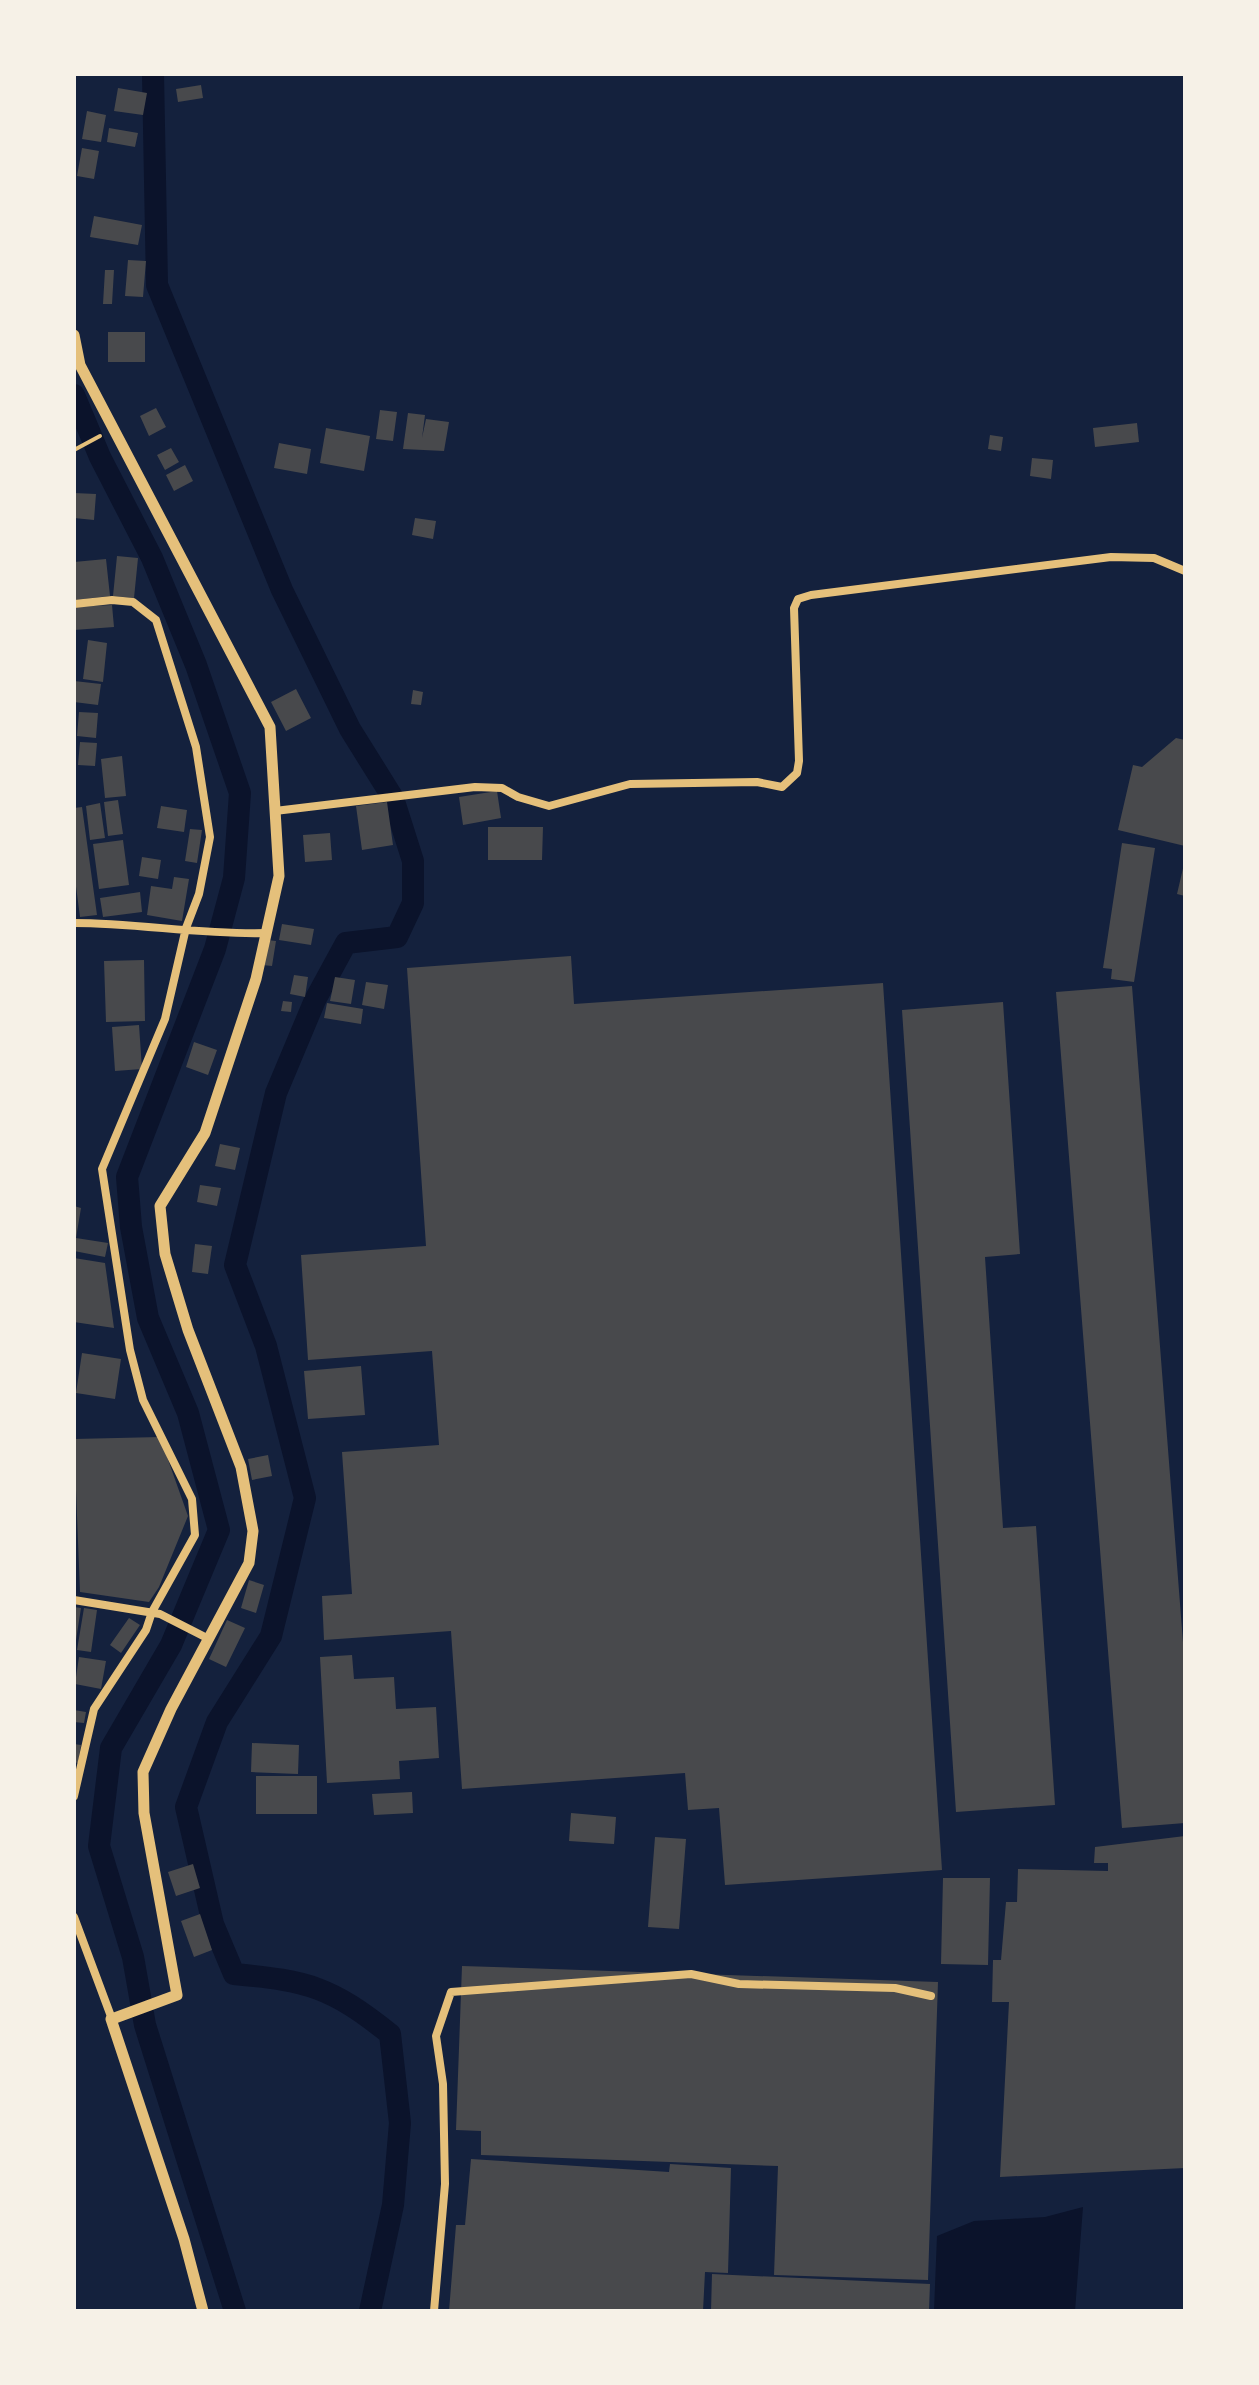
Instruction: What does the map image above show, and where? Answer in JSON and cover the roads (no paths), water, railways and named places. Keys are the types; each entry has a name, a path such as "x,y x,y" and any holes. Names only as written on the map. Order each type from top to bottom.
{"street":[{"path":"74,337 80,365 112,429 214,614 270,727 279,876 256,979 205,1133 160,1206 165,1254 188,1330 241,1467 253,1531 249,1563 171,1709 143,1772 144,1813 177,1995 112,2019"},
{"path":"275,811 475,787 502,788 518,797 549,806 630,784 757,782 782,787 797,773 799,761 794,608 798,599 1111,557 1154,558 1185,571"},
{"path":"74,604 112,600 133,602 156,620 196,747 210,837 199,894 165,1019 102,1169 130,1350 143,1400 192,1499 195,1535 156,1613 94,1709 74,1796"},
{"path":"74,923 230,934 266,933"},
{"path":"74,1600 156,1613 209,1639"},
{"path":"74,1917 112,2019 184,2239 203,2311"},
{"path":"434,2311 445,2184 443,2084 436,2036 451,1992 691,1974 739,1984 895,1988 931,1996"}],"water":[{"path":"1083,2207 1075,2311 934,2311 937,2236 974,2221 1045,2217"}],"waterway":[{"path":"153,74 157,285 282,590 350,729 393,798 413,861 413,903 397,937 346,943 315,1000 276,1093 235,1265 266,1346 305,1498 271,1636 217,1722 186,1807 213,1924 234,1974 282,1980 318,1989 351,2006 390,2034 400,2123 393,2205 370,2311"},
{"path":"74,395 100,457 152,558 196,665 240,793 234,878 215,949 127,1177 131,1227 148,1318 188,1413 219,1530 171,1645 111,1748 99,1846 133,1957 145,2025 235,2311"}]}
